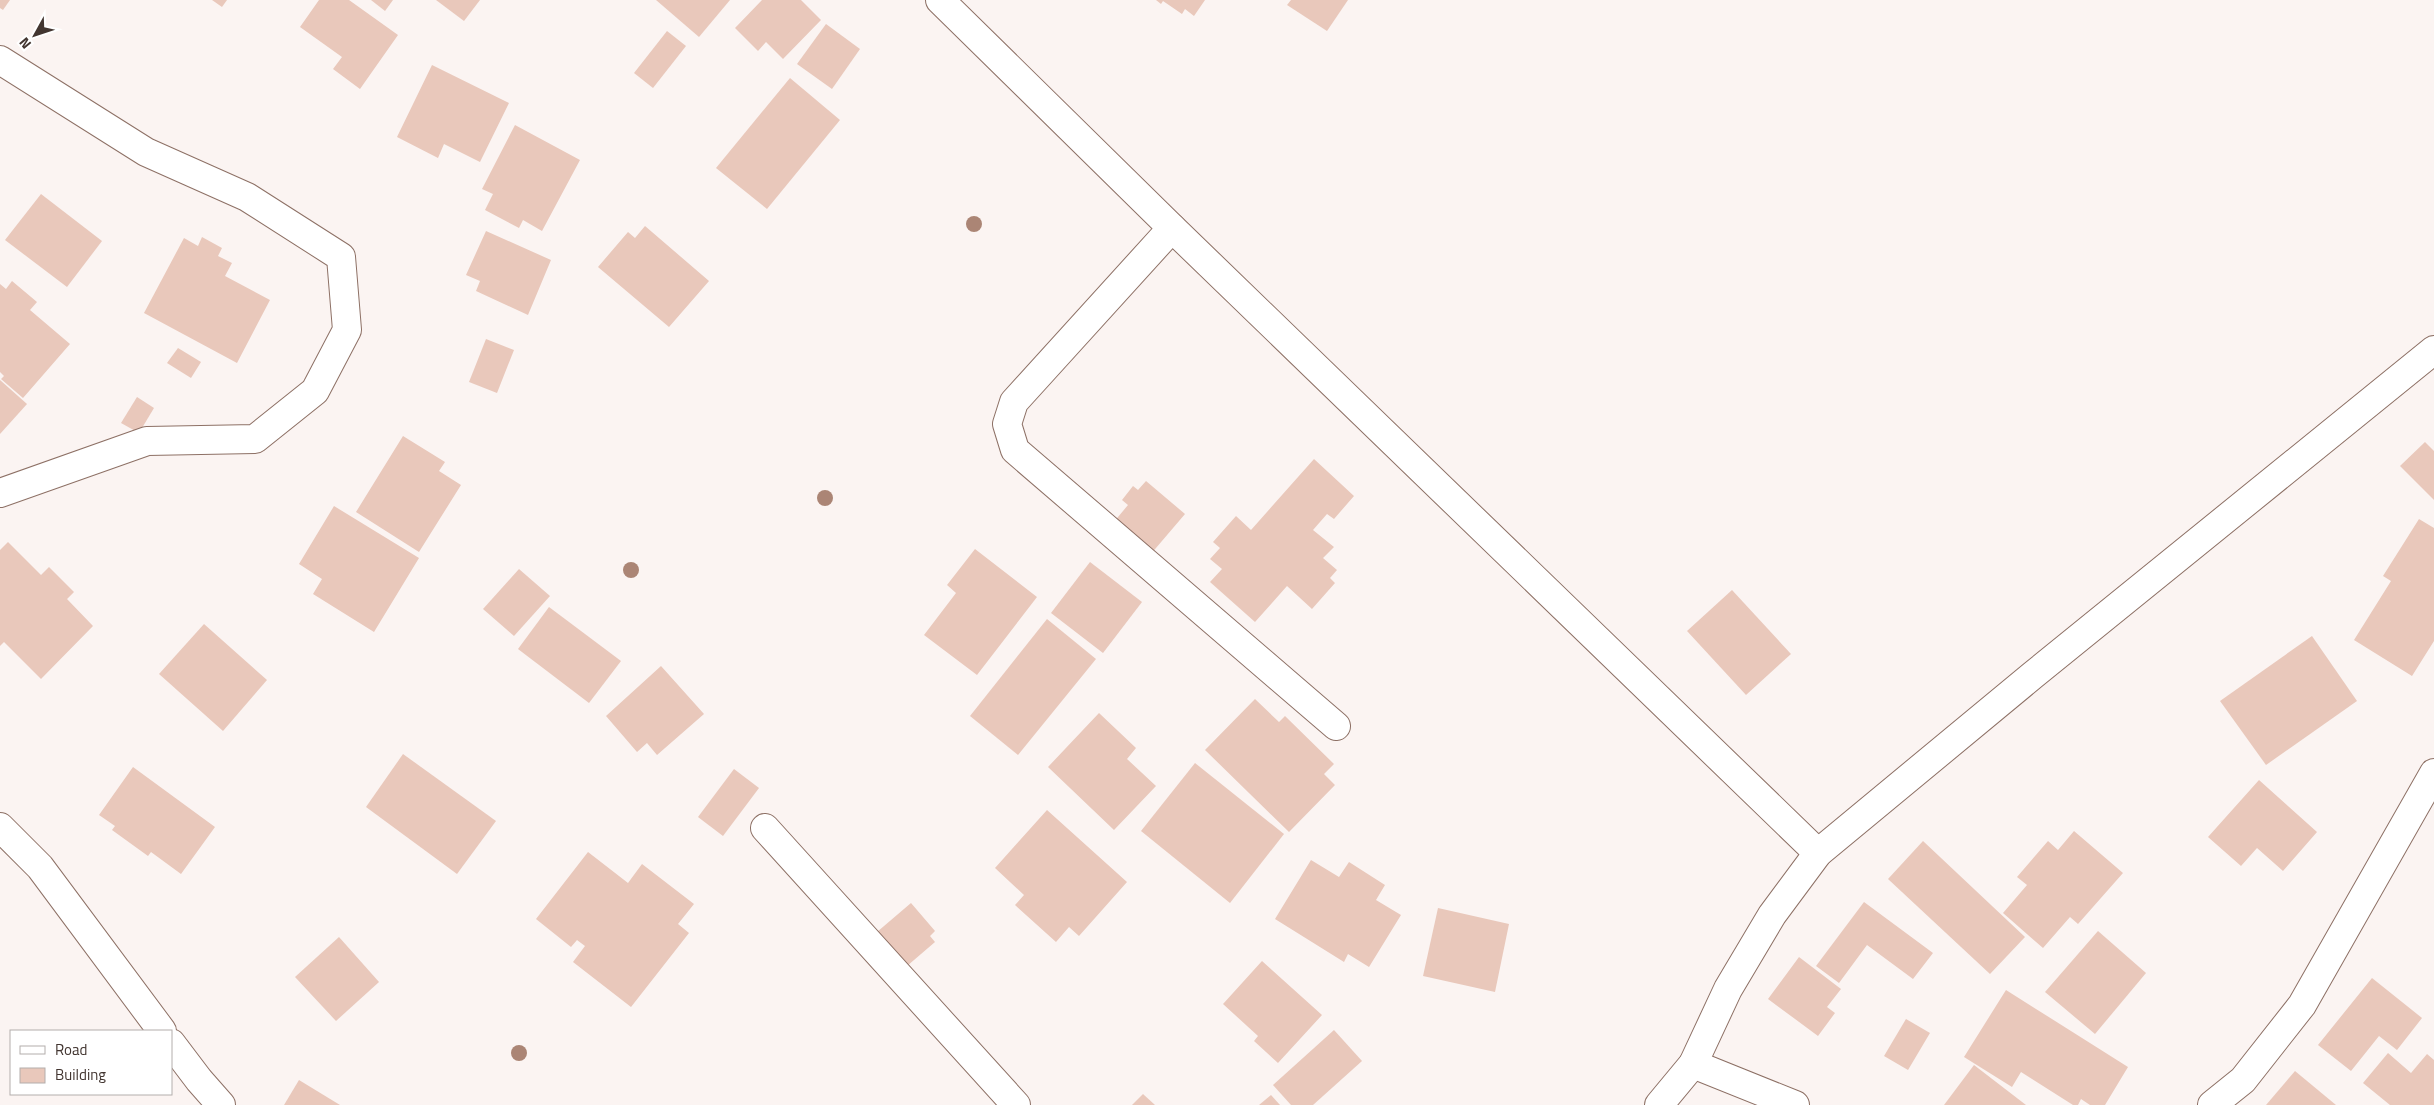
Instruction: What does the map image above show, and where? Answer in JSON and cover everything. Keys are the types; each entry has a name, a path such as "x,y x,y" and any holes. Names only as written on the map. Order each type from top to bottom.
{"street":[{"path":"940,0 1172,228 1818,852"},
{"path":"0,60 146,152 247,197 341,257 347,330 315,391 255,439 147,441 0,494"},
{"path":"1172,228 1014,402 1007,424 1015,450 1336,726"},
{"path":"1659,1105 1693,1064 1728,989 1772,915 1818,852 2434,350"},
{"path":"2212,1105 2243,1080 2302,1005 2434,773"},
{"path":"0,827 40,866 161,1030"},
{"path":"765,828 1016,1105"},
{"path":"172,1044 198,1080 221,1105"},
{"path":"1693,1064 1795,1105"}],"building":[{"path":"0,0 10,0 3,10 0,8"},
{"path":"212,0 227,0 222,7"},
{"path":"319,0 349,0 398,35 360,89 333,69 342,57 300,27"},
{"path":"371,0 393,0 385,11"},
{"path":"436,0 480,0 464,21"},
{"path":"656,0 730,0 699,37"},
{"path":"762,0 801,0 821,20 783,59 766,42 758,51 735,28"},
{"path":"1156,0 1205,0 1194,16 1185,9 1182,14 1163,1 1161,4"},
{"path":"1291,0 1348,0 1327,31 1287,5"},
{"path":"826,24 860,49 832,89 797,64"},
{"path":"667,31 686,46 653,88 634,73"},
{"path":"432,65 509,103 480,162 444,144 438,158 397,137"},
{"path":"790,78 840,120 767,209 716,168"},
{"path":"515,125 580,160 542,231 523,220 519,228 485,210 493,194 482,189"},
{"path":"41,194 102,241 67,287 5,240"},
{"path":"645,226 709,281 669,327 598,267 628,232 635,238"},
{"path":"486,231 551,260 528,315 476,291 480,281 466,275"},
{"path":"202,237 222,248 218,256 232,263 225,276 270,300 237,363 144,313 184,238 198,246"},
{"path":"12,281 37,302 30,310 70,344 23,398 1,379 4,376 0,372 0,284 6,289"},
{"path":"486,339 514,350 497,393 469,382"},
{"path":"178,348 201,362 191,378 167,363"},
{"path":"0,380 27,404 0,434"},
{"path":"137,397 154,408 139,433 121,423"},
{"path":"403,436 445,462 439,471 461,485 419,552 356,512"},
{"path":"2425,442 2434,451 2434,500 2400,466"},
{"path":"1314,459 1354,496 1334,519 1327,514 1313,530 1334,547 1323,558 1337,570 1330,578 1335,583 1312,609 1287,586 1255,622 1210,582 1222,569 1210,559 1220,548 1213,542 1236,516 1251,530"},
{"path":"1146,481 1185,514 1150,555 1113,523 1128,505 1122,500 1133,486 1138,490"},
{"path":"334,506 419,558 374,632 313,594 322,579 299,564"},
{"path":"2419,519 2434,528 2434,641 2412,676 2354,640 2391,581 2383,576"},
{"path":"8,542 41,575 49,567 74,592 67,599 93,626 41,679 4,642 0,646 0,550"},
{"path":"975,549 1037,597 977,675 924,635 956,593 947,585"},
{"path":"1090,562 1142,602 1103,653 1051,613"},
{"path":"519,569 550,596 514,636 483,609"},
{"path":"1732,590 1791,654 1746,695 1687,631"},
{"path":"549,607 621,661 589,703 518,649"},
{"path":"1047,619 1096,659 1018,755 970,716"},
{"path":"204,624 267,680 223,731 159,674"},
{"path":"2312,636 2357,701 2266,765 2220,701"},
{"path":"661,666 704,714 657,755 647,743 637,752 606,716"},
{"path":"1255,699 1279,722 1285,716 1334,764 1324,774 1335,785 1289,832 1205,750"},
{"path":"1099,713 1136,748 1127,759 1156,786 1114,830 1048,767"},
{"path":"403,754 496,821 457,874 366,807"},
{"path":"1195,763 1284,834 1230,903 1141,831"},
{"path":"133,767 215,827 181,874 151,852 148,856 112,830 115,826 99,815"},
{"path":"734,769 759,788 723,836 698,817"},
{"path":"2259,780 2317,832 2283,871 2257,848 2241,866 2208,837"},
{"path":"1047,810 1127,882 1079,936 1069,927 1056,942 1015,905 1024,895 995,868"},
{"path":"2074,831 2123,873 2078,924 2070,917 2043,948 2003,913 2027,885 2017,877 2048,841 2058,850"},
{"path":"1923,841 2025,937 1990,974 1888,879"},
{"path":"588,852 628,883 642,864 694,904 678,924 689,933 631,1007 573,962 585,946 577,940 571,947 536,919"},
{"path":"1311,860 1339,877 1349,862 1385,885 1376,900 1401,915 1369,967 1348,954 1344,962 1275,919"},
{"path":"1864,902 1933,953 1913,979 1867,945 1839,983 1816,966"},
{"path":"911,903 935,931 930,936 935,942 907,966 877,932"},
{"path":"1438,908 1509,924 1495,992 1423,976"},
{"path":"2098,931 2146,973 2095,1034 2045,992"},
{"path":"339,937 379,982 336,1021 295,977"},
{"path":"1799,957 1841,989 1827,1007 1835,1013 1818,1036 1768,999"},
{"path":"1262,961 1322,1015 1278,1063 1254,1041 1258,1036 1223,1004"},
{"path":"2372,978 2422,1018 2397,1050 2379,1036 2351,1071 2318,1045"},
{"path":"2006,990 2128,1067 2105,1105 2090,1105 2081,1099 2078,1105 2073,1105 2021,1072 2012,1087 1964,1057"},
{"path":"1906,1019 1930,1033 1908,1070 1884,1056"},
{"path":"1334,1030 1362,1061 1313,1105 1291,1105 1273,1085"},
{"path":"2388,1053 2411,1073 2427,1054 2434,1060 2434,1105 2390,1105 2363,1083"},
{"path":"1974,1065 2026,1105 1944,1105"},
{"path":"2295,1071 2336,1105 2266,1105"},
{"path":"299,1080 340,1105 284,1105"},
{"path":"1143,1094 1155,1105 1132,1105"},
{"path":"1271,1095 1280,1105 1259,1105"}]}
